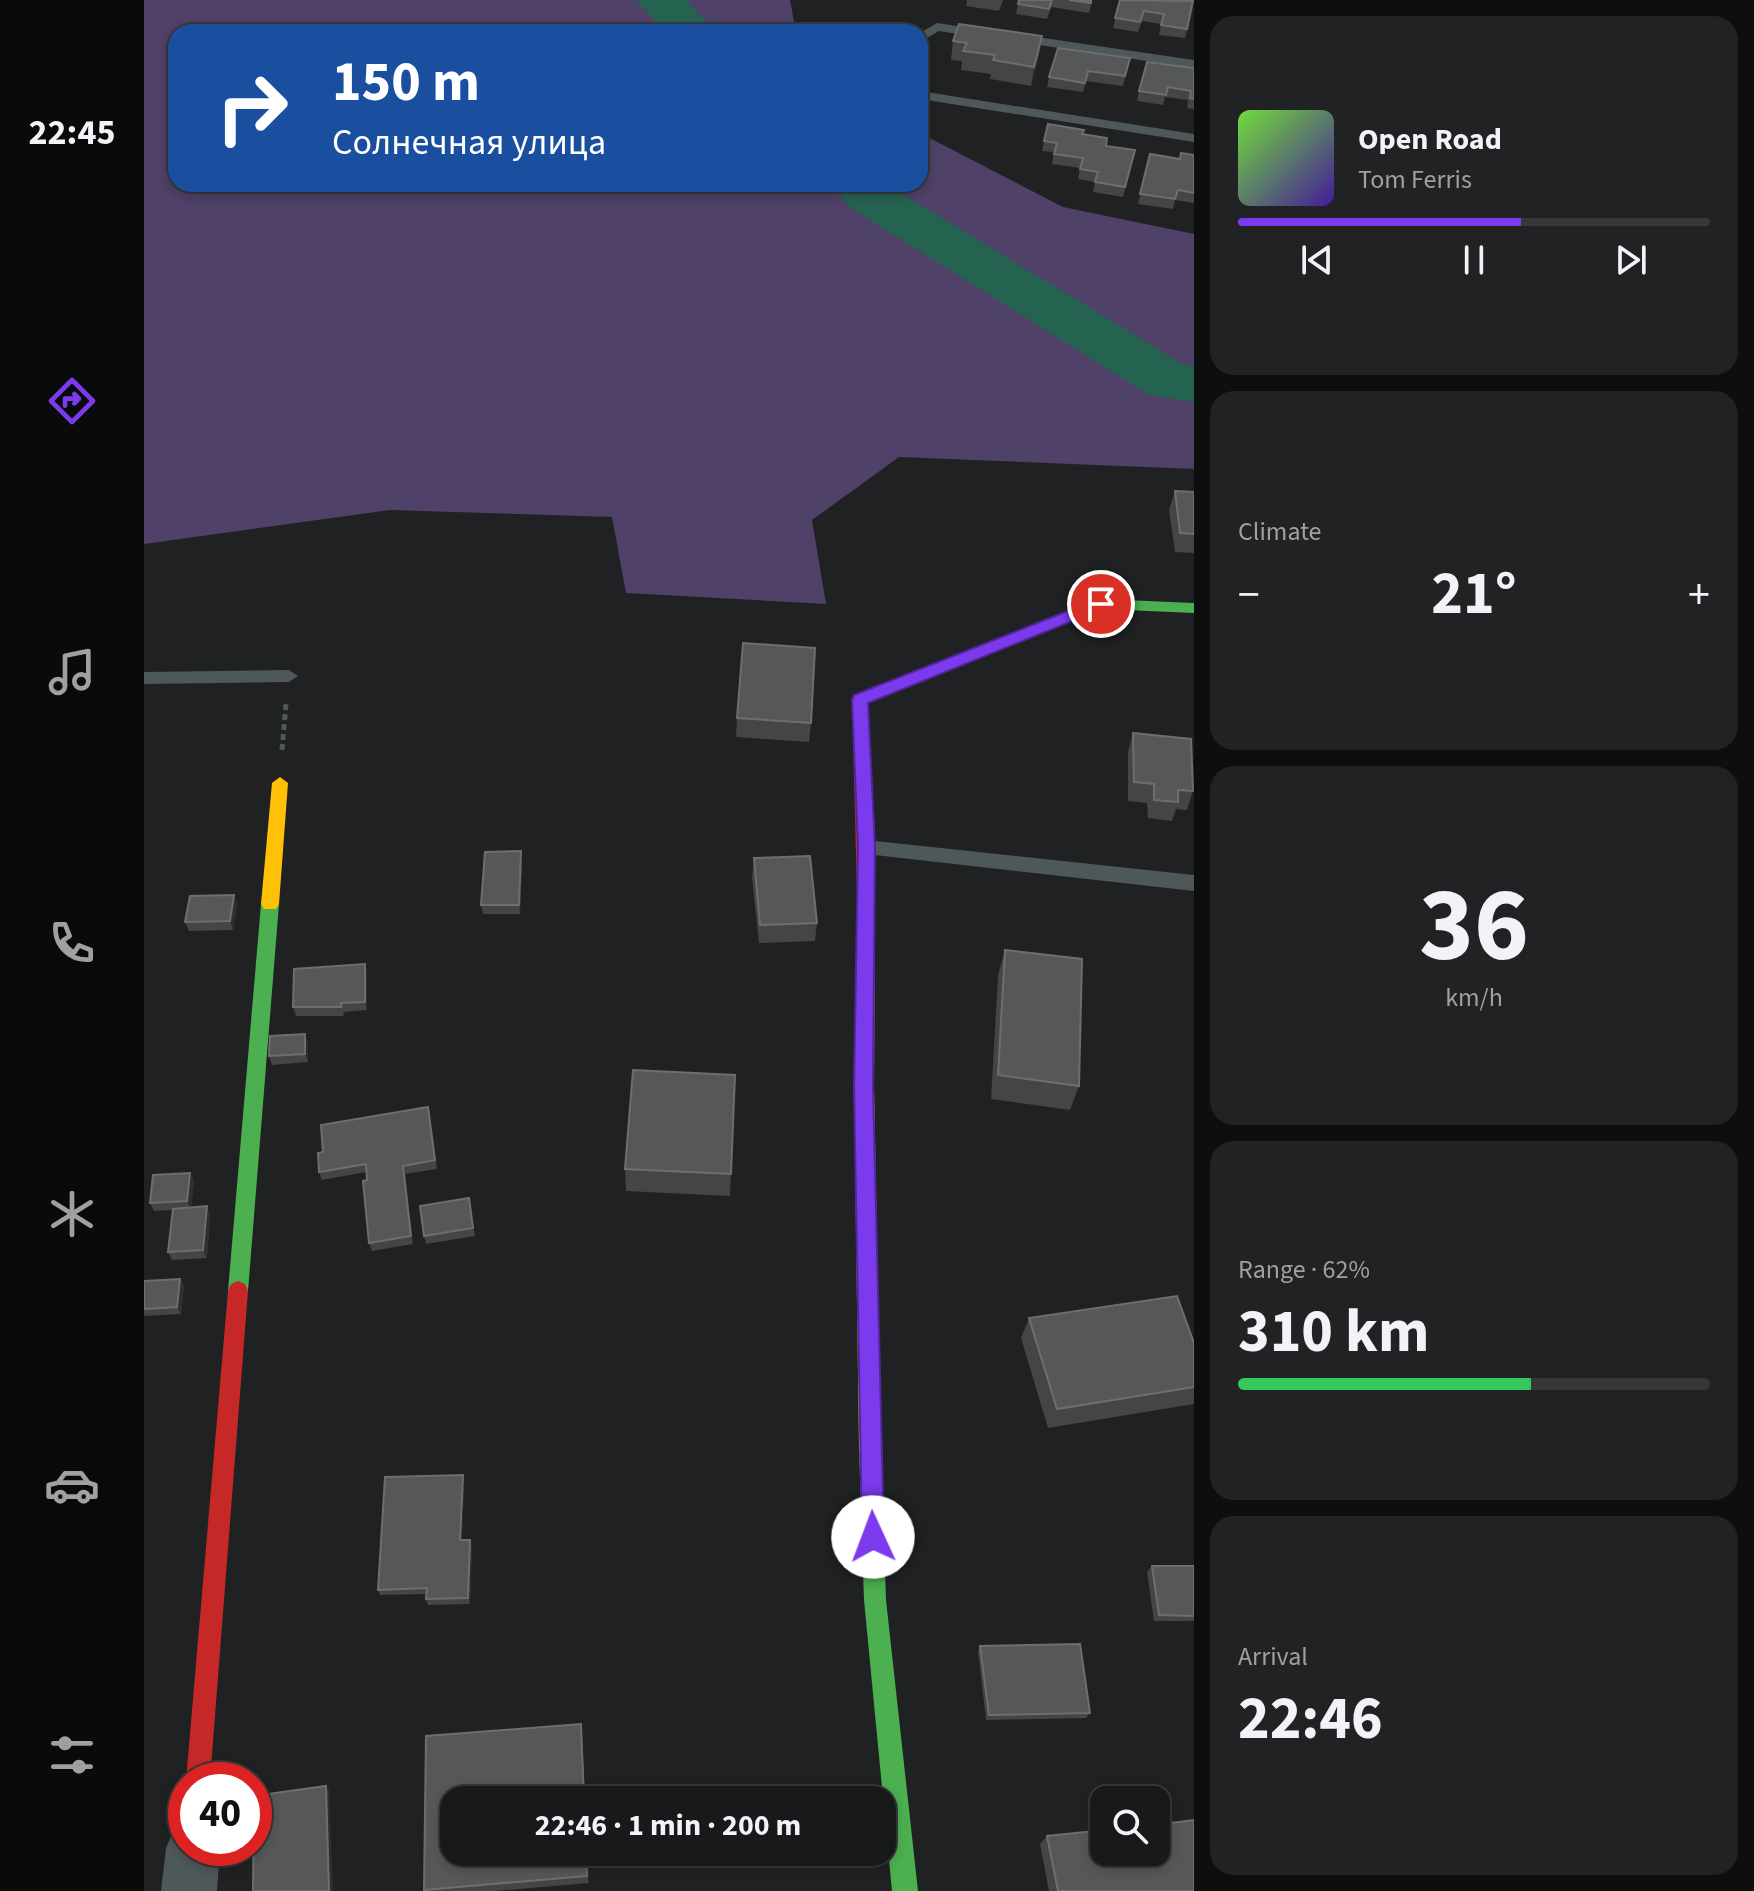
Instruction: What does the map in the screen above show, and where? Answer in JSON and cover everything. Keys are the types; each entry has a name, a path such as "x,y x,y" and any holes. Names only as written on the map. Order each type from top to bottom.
{"street":[{"path":"905,1891 875,1584 867,1345 864,1087 866,847 860,700 1101,604 1194,608"},
{"path":"199,1762 280,783"},
{"path":"189,1891 191,1866"}],"lane":[{"path":"928,33 937,27 1194,64"},
{"path":"928,96 1194,138"},
{"path":"144,678 289,676"},
{"path":"866,847 1194,883"}],"path":[{"path":"280,783 289,676"}],"shaded area":[{"path":"144,0 790,0 794,24 168,24 168,192 928,192 928,137 1063,207 1194,234 1194,469 899,457 812,520 826,604 626,593 612,517 390,510 144,544"}],"building":[{"path":"1019,0 1052,0 1049,9 1018,4"},
{"path":"1120,0 1193,1 1187,29 1161,25 1164,14 1144,11 1140,22 1115,18"},
{"path":"959,24 1042,36 1034,67 993,60 995,55 963,51 967,43 953,41"},
{"path":"1058,48 1130,58 1125,76 1088,71 1085,83 1049,77"},
{"path":"1147,62 1194,68 1194,99 1190,98 1191,91 1168,87 1166,95 1139,91"},
{"path":"1048,124 1084,130 1082,134 1107,138 1106,146 1135,150 1125,187 1095,182 1098,172 1080,169 1083,158 1054,154 1057,143 1044,141"},
{"path":"1181,153 1194,155 1194,193 1178,190 1175,199 1140,194 1150,154 1180,159"},
{"path":"1175,491 1194,492 1194,534 1180,533"},
{"path":"743,643 815,648 811,723 737,718"},
{"path":"1133,733 1191,739 1193,791 1178,790 1178,802 1154,800 1154,784 1134,782"},
{"path":"521,851 519,905 481,905 485,852"},
{"path":"810,856 817,923 760,925 754,858"},
{"path":"234,895 230,921 185,922 190,896"},
{"path":"1005,950 1082,959 1079,1086 998,1075"},
{"path":"365,964 365,1002 341,1003 341,1007 293,1007 294,969"},
{"path":"305,1034 305,1054 269,1056 270,1036"},
{"path":"633,1070 735,1075 731,1174 625,1169"},
{"path":"428,1107 435,1160 403,1166 411,1236 369,1243 363,1181 367,1180 366,1164 319,1172 318,1153 323,1152 321,1125"},
{"path":"190,1173 187,1201 150,1203 153,1175"},
{"path":"469,1198 473,1228 424,1236 420,1206"},
{"path":"207,1206 203,1250 168,1252 173,1209"},
{"path":"180,1279 177,1307 144,1309 144,1281"},
{"path":"1177,1296 1194,1343 1194,1387 1057,1409 1029,1318"},
{"path":"463,1475 460,1540 470,1540 468,1598 426,1599 427,1588 378,1590 385,1477"},
{"path":"1152,1566 1194,1566 1194,1616 1159,1615"},
{"path":"1080,1644 1090,1713 989,1715 980,1646"},
{"path":"581,1724 583,1786 440,1786 440,1866 587,1866 587,1876 424,1890 426,1736"},
{"path":"326,1786 329,1891 253,1891 253,1866 272,1866 272,1794"},
{"path":"1194,1820 1194,1891 1058,1891 1047,1836 1090,1831 1090,1866 1170,1866 1170,1823"}],"waterway":[{"path":"659,0 684,24"},
{"path":"865,192 1170,382 1194,384"}],"traffic: fast":[{"path":"974,654 1101,604 1194,608"},
{"path":"238,1291 270,904"},
{"path":"870,1448 875,1600 905,1891"}],"traffic: slow":[{"path":"270,904 280,783"},
{"path":"866,894 864,1087 870,1448"}],"traffic: jam":[{"path":"866,894 860,700 974,654"},
{"path":"199,1762 238,1291"}],"route":[{"path":"873,1537 864,1087 866,847 860,700 1101,604"}]}
